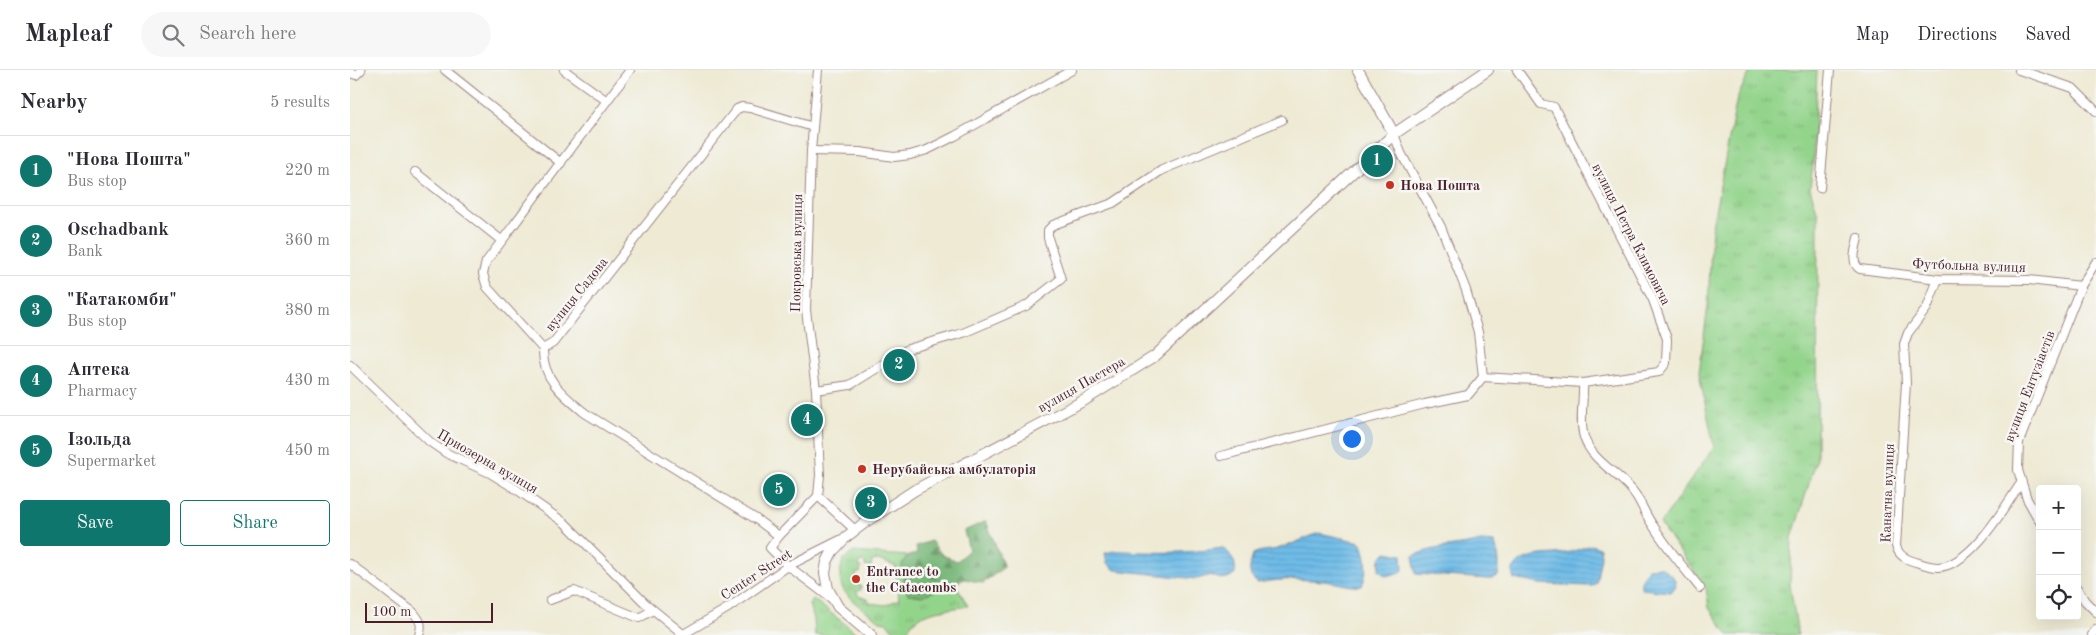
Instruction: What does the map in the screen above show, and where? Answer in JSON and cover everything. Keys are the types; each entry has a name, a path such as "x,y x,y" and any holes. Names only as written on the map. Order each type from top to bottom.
{"street":[{"path":"350,72 356,76 361,70"},
{"path":"445,70 561,163"},
{"path":"564,70 607,101"},
{"name":"вулиця Садова","path":"630,70 486,262 483,274 487,287 543,349 553,343 737,109 742,107 750,108 813,127"},
{"name":"Покровська вулиця","path":"818,70 811,151 806,310 816,390 820,476 818,496"},
{"path":"811,151 860,152 894,157 910,155 926,150 955,136 1072,70"},
{"path":"1221,456 1425,404 1468,395 1483,377 1478,332 1466,290 1441,228 1401,153 1394,134 1358,70"},
{"name":"вулиця Пастера","path":"832,600 826,581 827,562 832,552 846,537 916,490 1085,400 1155,356 1394,134 1488,70"},
{"name":"вулиця Петра Климовича","path":"1483,377 1583,383 1659,372 1666,364 1667,339 1654,300 1554,107 1541,104 1517,70"},
{"path":"1820,188 1830,70"},
{"path":"2019,70 2073,88 2096,110"},
{"path":"816,390 850,385 908,349 963,333 1026,306 1061,279 1048,238 1048,230 1053,225 1113,203 1162,170 1282,120"},
{"path":"415,172 501,240"},
{"name":"Футбольна вулиця","path":"1858,238 1855,262 1856,267 1860,270 1938,279 2029,280 2081,286"},
{"name":"вулиця Ентузіастів","path":"2036,515 2021,483 2018,470 2019,442 2081,286 2096,262"},
{"name":"Канатна вулиця","path":"1938,279 1929,303 1908,332 1904,344 1906,383 1896,546 1898,553 1903,557 1932,566 1950,564 1969,551 1981,538 2021,483"},
{"path":"543,349 543,361 548,376 561,394 585,413 756,519 779,536"},
{"name":"Приозерна вулиця","path":"350,365 430,442 446,453 503,481 565,523 653,610 683,635"},
{"path":"1583,383 1582,422 1584,436 1589,447 1637,497 1641,507 1663,540 1700,588"},
{"path":"855,530 818,496 779,536 770,548 788,566 832,600 871,635"},
{"name":"Center Street","path":"683,635 728,608 788,566 846,537"},
{"path":"350,564 413,612 420,620 419,635"},
{"path":"550,600 574,591 640,618 653,610"},
{"path":"2081,594 2096,612"},
{"path":"2092,635 2096,629"}],"green space":[{"path":"1751,70 1817,70 1813,165 1810,188 1818,214 1817,458 1792,538 1790,585 1798,635 1728,635 1709,608 1706,588 1660,524 1714,447 1699,373 1708,306 1712,227 1737,98"},
{"path":"986,521 1004,567 983,583 965,579 922,596 908,594 904,585 902,564 908,556 917,554 916,546 931,541 942,555 957,561 969,550 964,531"},
{"path":"854,552 908,556 902,564 946,587 955,583 968,606 940,610 923,615 910,626 906,635 898,635 886,622 880,621 862,608 845,592 841,586 840,577 843,559","holes":["878,560 895,566 899,599 886,605 869,603 868,599 858,596 857,591 861,590 861,586 857,585 856,573 860,573 861,567 858,566 860,562 864,562 866,567 871,567 872,561"]},
{"path":"813,599 859,635 815,635 814,619 809,605"}],"water":[{"path":"1319,533 1361,542 1366,564 1362,586 1304,580 1276,580 1258,583 1250,574 1253,554 1274,550"},
{"path":"1481,541 1494,542 1499,559 1498,576 1489,579 1416,574 1413,556 1438,548"},
{"path":"1591,545 1600,548 1601,557 1596,583 1592,586 1540,584 1514,579 1512,572 1521,561 1535,556 1578,550"},
{"path":"1223,548 1233,559 1235,574 1223,579 1211,575 1197,579 1115,570 1107,563 1105,553 1120,551 1184,552"},
{"path":"1386,552 1402,555 1403,570 1399,573 1385,576 1379,570 1380,559"},
{"path":"1661,567 1674,578 1676,586 1671,592 1641,589 1641,581 1648,568"}],"place":[{"name":"\"Нова Пошта\"","path":"1377,161"},
{"name":"Нова Пошта","path":"1390,185"},
{"name":"Oschadbank","path":"899,365"},
{"name":"Аптека","path":"807,420"},
{"name":"Нерубайська амбулаторія","path":"862,469"},
{"name":"Ізольда","path":"779,490"},
{"name":"\"Катакомби\"","path":"871,503"},
{"name":"Entrance to the Catacombs","path":"856,579"}]}
